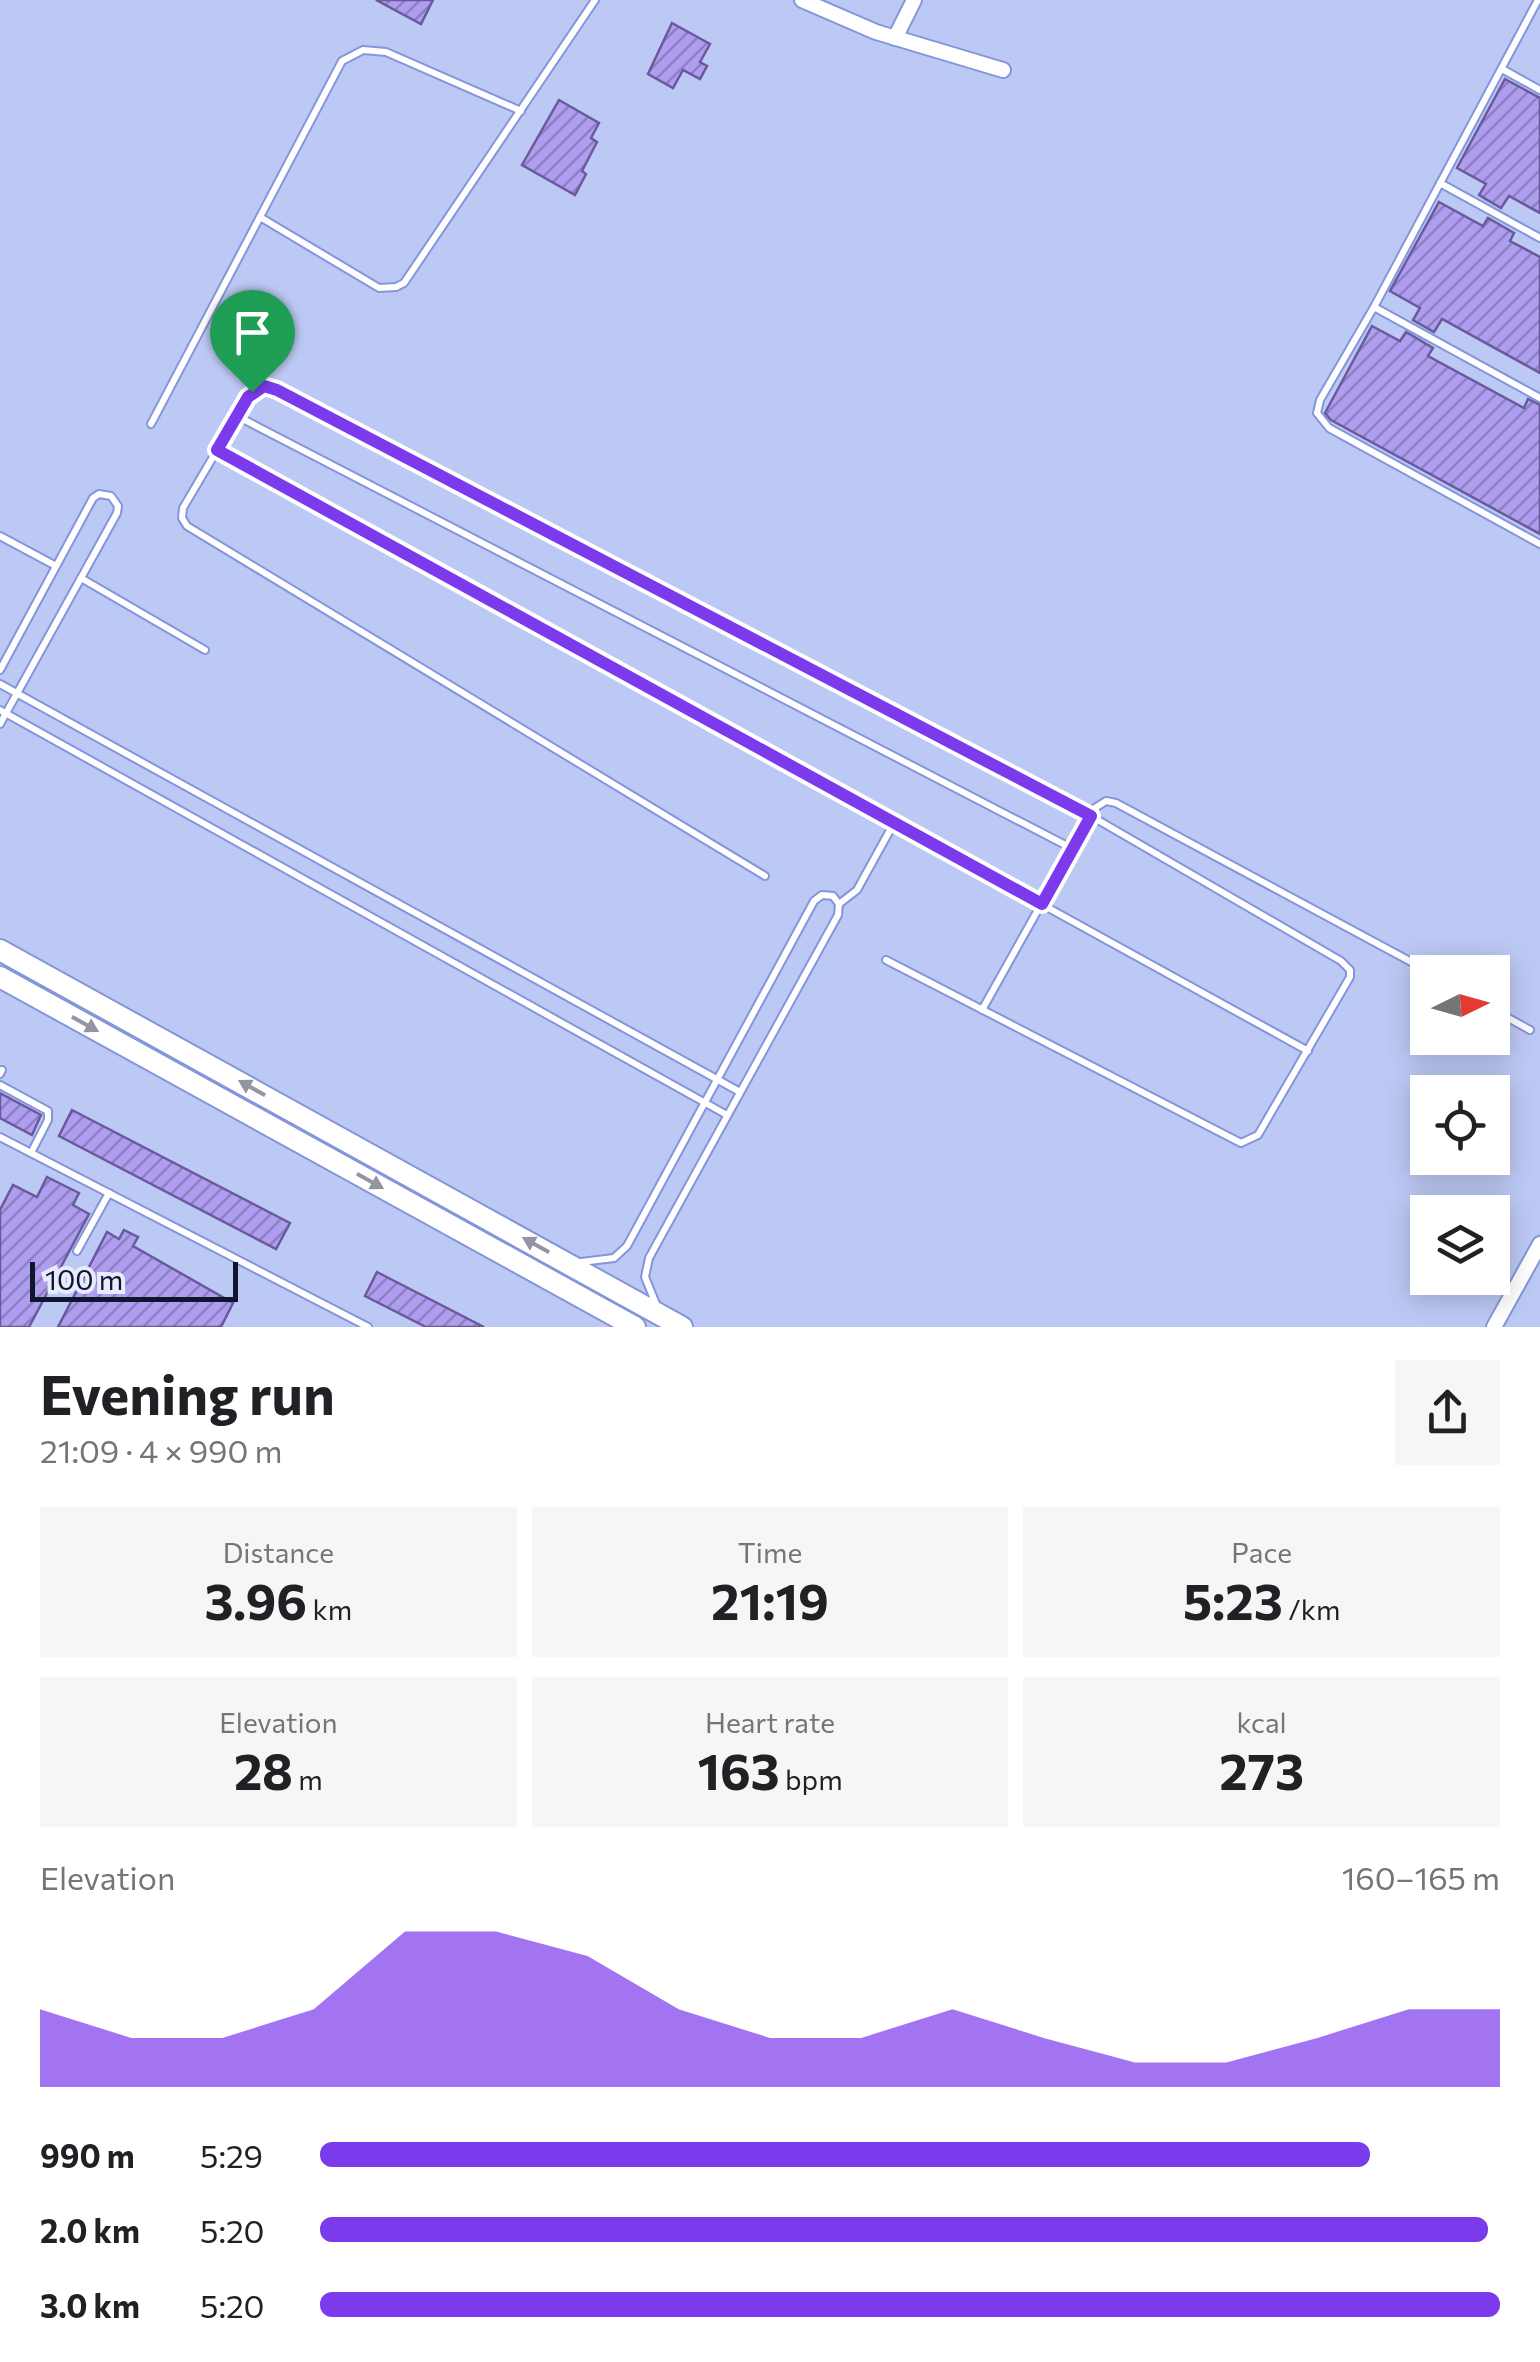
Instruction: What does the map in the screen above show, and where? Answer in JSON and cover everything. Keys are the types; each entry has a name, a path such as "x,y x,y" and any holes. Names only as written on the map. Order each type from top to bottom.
{"street":[{"path":"802,0 895,38 1003,70"},
{"path":"895,38 914,0"},
{"path":"0,950 674,1322"},
{"path":"0,977 630,1324"},
{"path":"1494,1327 1540,1244"},
{"path":"630,1324 620,1318 622,1307 637,1300"}],"lane":[{"path":"260,217 371,284 396,287 410,277 594,0"},
{"path":"1538,0 1320,400 1320,420 1540,544"},
{"path":"152,424 335,70 352,54 363,50 386,52 522,111"},
{"path":"1502,68 1540,90"},
{"path":"1440,183 1540,238"},
{"path":"1374,306 1540,398"},
{"path":"765,876 187,526 182,518 183,508 258,388 277,390 1091,816 1346,964 1350,977 1258,1135 1241,1143 886,960"},
{"path":"237,416 1072,849"},
{"path":"217,450 1308,1052"},
{"path":"0,670 93,498 98,494 111,496 116,500 117,512 17,694 3,711 0,724"},
{"path":"0,536 56,566"},
{"path":"80,578 205,650"},
{"path":"0,684 740,1092"},
{"path":"3,711 727,1115"},
{"path":"982,1010 1102,802 1116,802 1410,961"},
{"path":"674,1322 646,1287 645,1267 838,915 839,904 857,890 894,823"},
{"path":"567,1262 605,1262 621,1253 814,902 828,894 839,904"},
{"path":"1510,1018 1530,1030"},
{"path":"0,1085 48,1111 48,1120 32,1153"},
{"path":"0,1137 368,1327"},
{"path":"77,1251 109,1193"}],"building":[{"path":"376,0 433,0 421,24"},
{"path":"672,23 710,44 700,62 707,66 700,79 683,70 673,88 648,74"},
{"path":"1505,79 1540,98 1540,213 1509,196 1501,208 1479,195 1486,184 1457,168"},
{"path":"559,100 599,123 591,138 597,142 575,195 522,165"},
{"path":"1439,202 1483,226 1488,218 1514,233 1510,241 1540,257 1540,373 1442,319 1434,332 1413,320 1420,308 1390,291"},
{"path":"1372,326 1400,341 1406,332 1433,348 1428,356 1524,408 1528,399 1540,405 1540,534 1331,420 1325,413"},
{"path":"0,1093 41,1115 32,1135 0,1118"},
{"path":"72,1110 290,1223 276,1249 59,1136"},
{"path":"47,1177 79,1193 73,1205 89,1214 29,1327 0,1327 0,1210 13,1185 37,1197"},
{"path":"124,1230 138,1237 133,1246 233,1303 221,1327 58,1327 107,1232 119,1239"},
{"path":"377,1272 484,1327 426,1327 365,1296"}],"route":[{"path":"264,386 277,390 1091,816 1042,904 217,450 252,392 264,386"}]}
